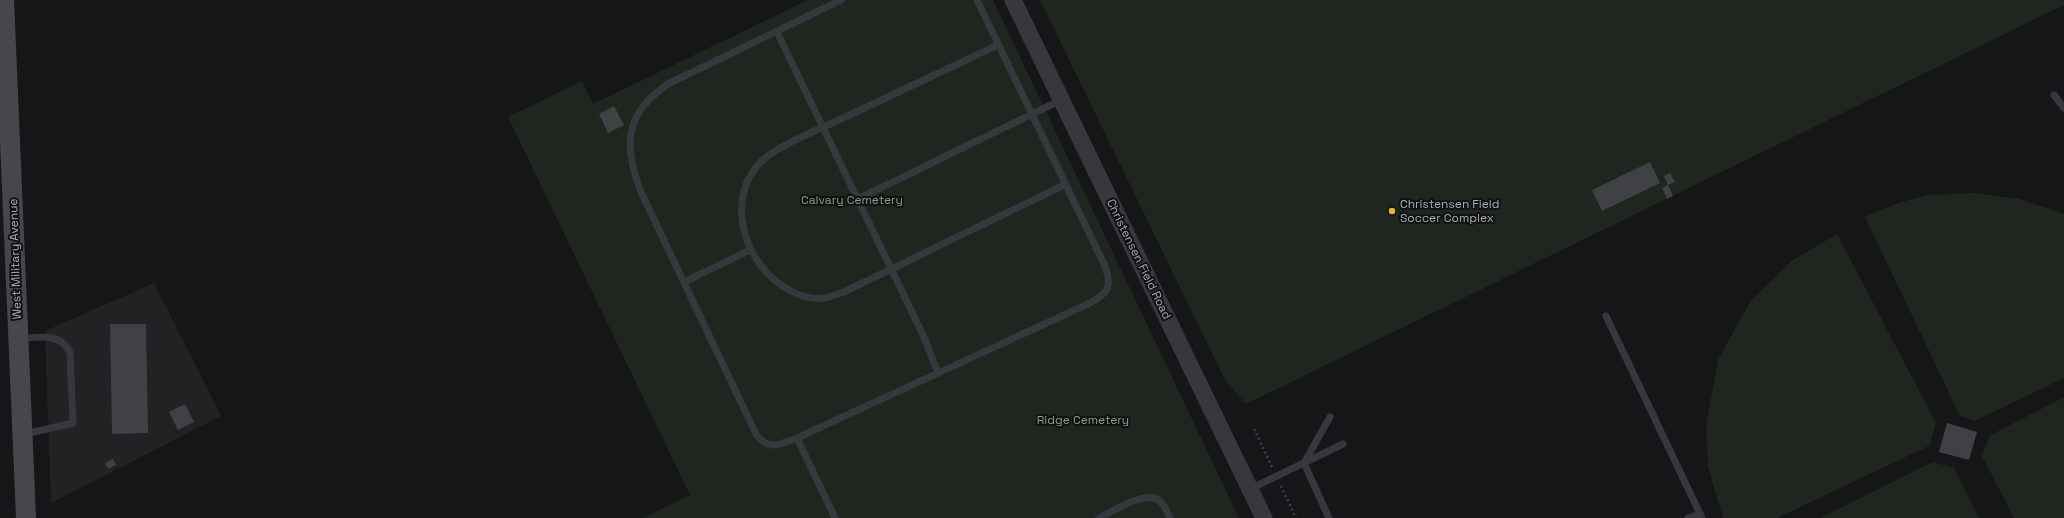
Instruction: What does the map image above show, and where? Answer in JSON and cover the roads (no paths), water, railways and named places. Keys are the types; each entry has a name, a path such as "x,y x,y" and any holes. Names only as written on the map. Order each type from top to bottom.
{"main road":[{"name":"West Military Avenue","path":"4,0 26,518"}],"street":[{"name":"Christensen Field Road","path":"1014,0 1264,518"}],"lane":[{"path":"841,0 664,87 646,103 632,126 629,148 636,178 760,440 771,446 797,438 1088,304 1106,293 1109,286 1107,271 977,0"},
{"path":"776,32 824,127 892,269 923,335 938,373"},
{"path":"998,45 824,127 765,158 751,173 743,193 741,212 750,250 763,269 776,282 791,291 808,297 824,298 834,296 1066,184"},
{"path":"2054,95 2064,108"},
{"path":"858,199 1061,100"},
{"path":"684,282 750,250"},
{"path":"1606,316 1701,516 1688,518"},
{"path":"18,339 45,337 57,339 66,345 70,353 73,423 23,434"},
{"path":"1304,463 1330,417"},
{"path":"797,438 835,518"},
{"path":"1250,489 1344,444"},
{"path":"1304,463 1329,518"},
{"path":"1099,518 1132,501 1147,496 1153,497 1161,502 1170,518"}],"place":[{"name":"Christensen Field Soccer Complex","path":"1392,211"}],"park label":[{"name":"Calvary Cemetery","path":"852,200"},
{"name":"Ridge Cemetery","path":"1083,420"}]}
